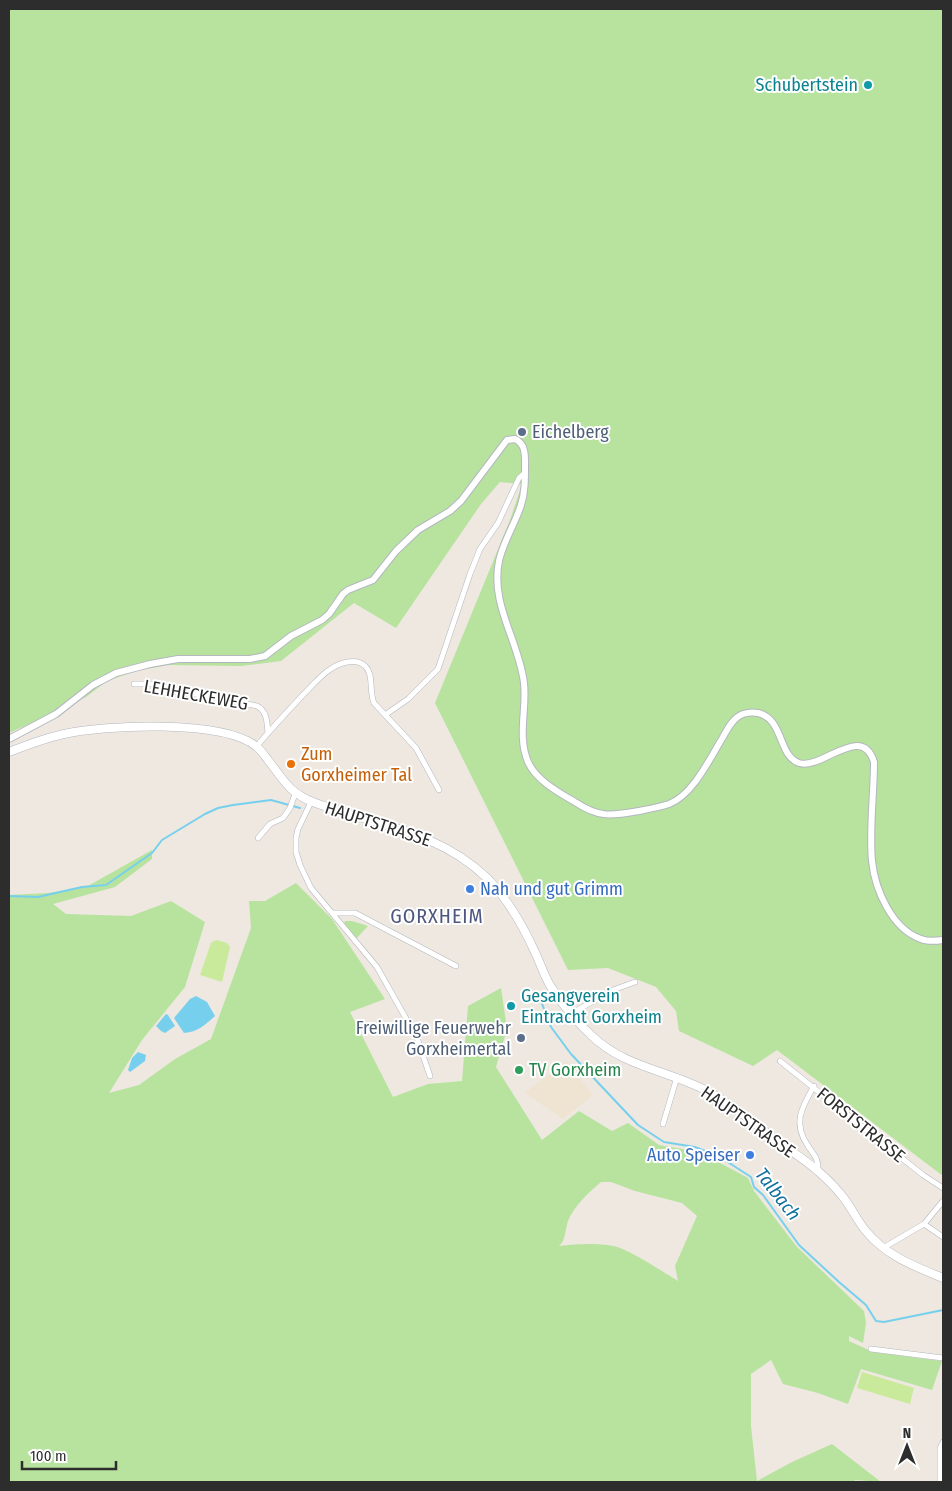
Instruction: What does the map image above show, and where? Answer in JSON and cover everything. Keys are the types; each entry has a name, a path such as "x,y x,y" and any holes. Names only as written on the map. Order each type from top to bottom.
{"main road":[{"path":"9,752 65,734 112,727 188,728 229,735 257,746"},
{"name":"HAUPTSTRASSE","path":"257,746 293,798 401,828 440,844 469,863 488,879 511,907 526,932 551,986 592,1037 626,1060 677,1077 716,1096 818,1171 842,1195 864,1230 883,1248 903,1261 943,1278"}],"street":[{"path":"9,739 56,714 93,686 116,673 178,659 250,659 265,656 291,636 322,620 348,590 373,580 391,556 418,530 450,511 461,501 507,440 516,439 522,444 525,456 524,493 521,506 500,558 497,586 501,609 524,683 522,721 525,751 528,762 535,773 551,787 587,810 597,814 611,815 671,804 681,797 692,787 732,721 746,713 751,712 764,715 772,720 789,755 801,763 819,760 850,746 868,749 872,753 874,762 871,839 872,862 877,885 898,924 921,940 930,942 943,940"},
{"path":"385,715 408,699 438,669 480,550 498,524 515,484 525,473"},
{"path":"257,746 320,677 330,669 341,663 361,663 368,669 372,700 416,748 439,790"},
{"name":"LEHHECKEWEG","path":"134,684 153,684 262,708 265,713 268,733"},
{"path":"258,838 270,824 283,818 290,808 293,798"},
{"path":"311,802 297,834 298,859 311,888 378,967 417,1038 430,1076"},
{"path":"332,914 355,913 456,966"},
{"path":"572,1013 613,990 635,982"},
{"name":"FORSTSTRASSE","path":"780,1061 814,1086 923,1175 943,1188"},
{"path":"663,1124 677,1077"},
{"path":"814,1086 802,1107 800,1118 803,1139 818,1160 818,1171"},
{"path":"883,1248 924,1224 943,1201"},
{"path":"924,1224 943,1237"},
{"path":"871,1349 943,1358"},
{"path":"940,1482 940,1448 943,1442"}],"shaded area":[{"path":"566,1061 593,1095 563,1119 525,1093"}],"green space":[{"path":"9,9 943,9 943,1176 777,1050 753,1066 679,1031 676,1011 656,987 608,968 568,970 435,703 510,520 522,484 500,482 481,504 396,628 354,603 281,661 241,666 168,665 136,671 107,681 86,697 9,733"},
{"path":"152,850 152,859 115,887 53,904 66,914 131,916 171,901 205,922 185,987 142,1040 109,1093 139,1085 175,1059 211,1039 251,928 249,901 265,901 296,883 332,919 385,999 350,1012 393,1097 428,1084 462,1081 468,1006 501,988 507,1029 496,1067 542,1140 579,1111 612,1131 628,1123 659,1145 700,1152 748,1178 754,1191 797,1247 864,1311 866,1323 863,1343 849,1336 849,1341 873,1352 942,1361 932,1390 861,1369 848,1404 818,1393 783,1384 771,1360 751,1374 751,1426 757,1481 792,1462 832,1444 881,1482 855,1480 854,1482 9,1482 9,895 48,893 86,887","holes":["601,1182 611,1182 635,1191 682,1203 697,1216 675,1266 678,1281 620,1248 600,1244 559,1246 564,1238 568,1221 578,1205"]},
{"path":"345,921 368,926 356,939 344,924"},
{"path":"217,940 227,943 230,947 222,982 200,975 211,943"},
{"path":"862,1372 914,1388 910,1404 857,1388"}],"water":[{"path":"196,996 207,1002 215,1016 197,1030 184,1033 174,1018 190,999"},
{"path":"166,1014 175,1026 165,1033 156,1026"},
{"path":"138,1052 146,1055 145,1061 130,1072 128,1070 132,1058"}],"waterway":[{"path":"9,896 38,897 82,887 106,885 152,853 162,840 218,808 271,800 300,808"},
{"name":"Talbach","path":"539,996 551,1027 571,1054 638,1125 664,1142 695,1147 720,1157 751,1177 754,1187 763,1195 799,1245 866,1305 876,1321 884,1322 943,1310"}],"place":[{"name":"Schubertstein","path":"868,85"},
{"name":"Eichelberg","path":"522,432"},
{"name":"Zum Gorxheimer Tal","path":"291,764"},
{"name":"Nah und gut Grimm","path":"470,889"},
{"name":"Gesangverein Eintracht Gorxheim","path":"511,1006"},
{"name":"Freiwillige Feuerwehr Gorxheimertal","path":"521,1038"},
{"name":"TV Gorxheim","path":"519,1070"},
{"name":"Auto Speiser","path":"750,1155"}],"district":[{"name":"GORXHEIM","path":"437,916"}]}
